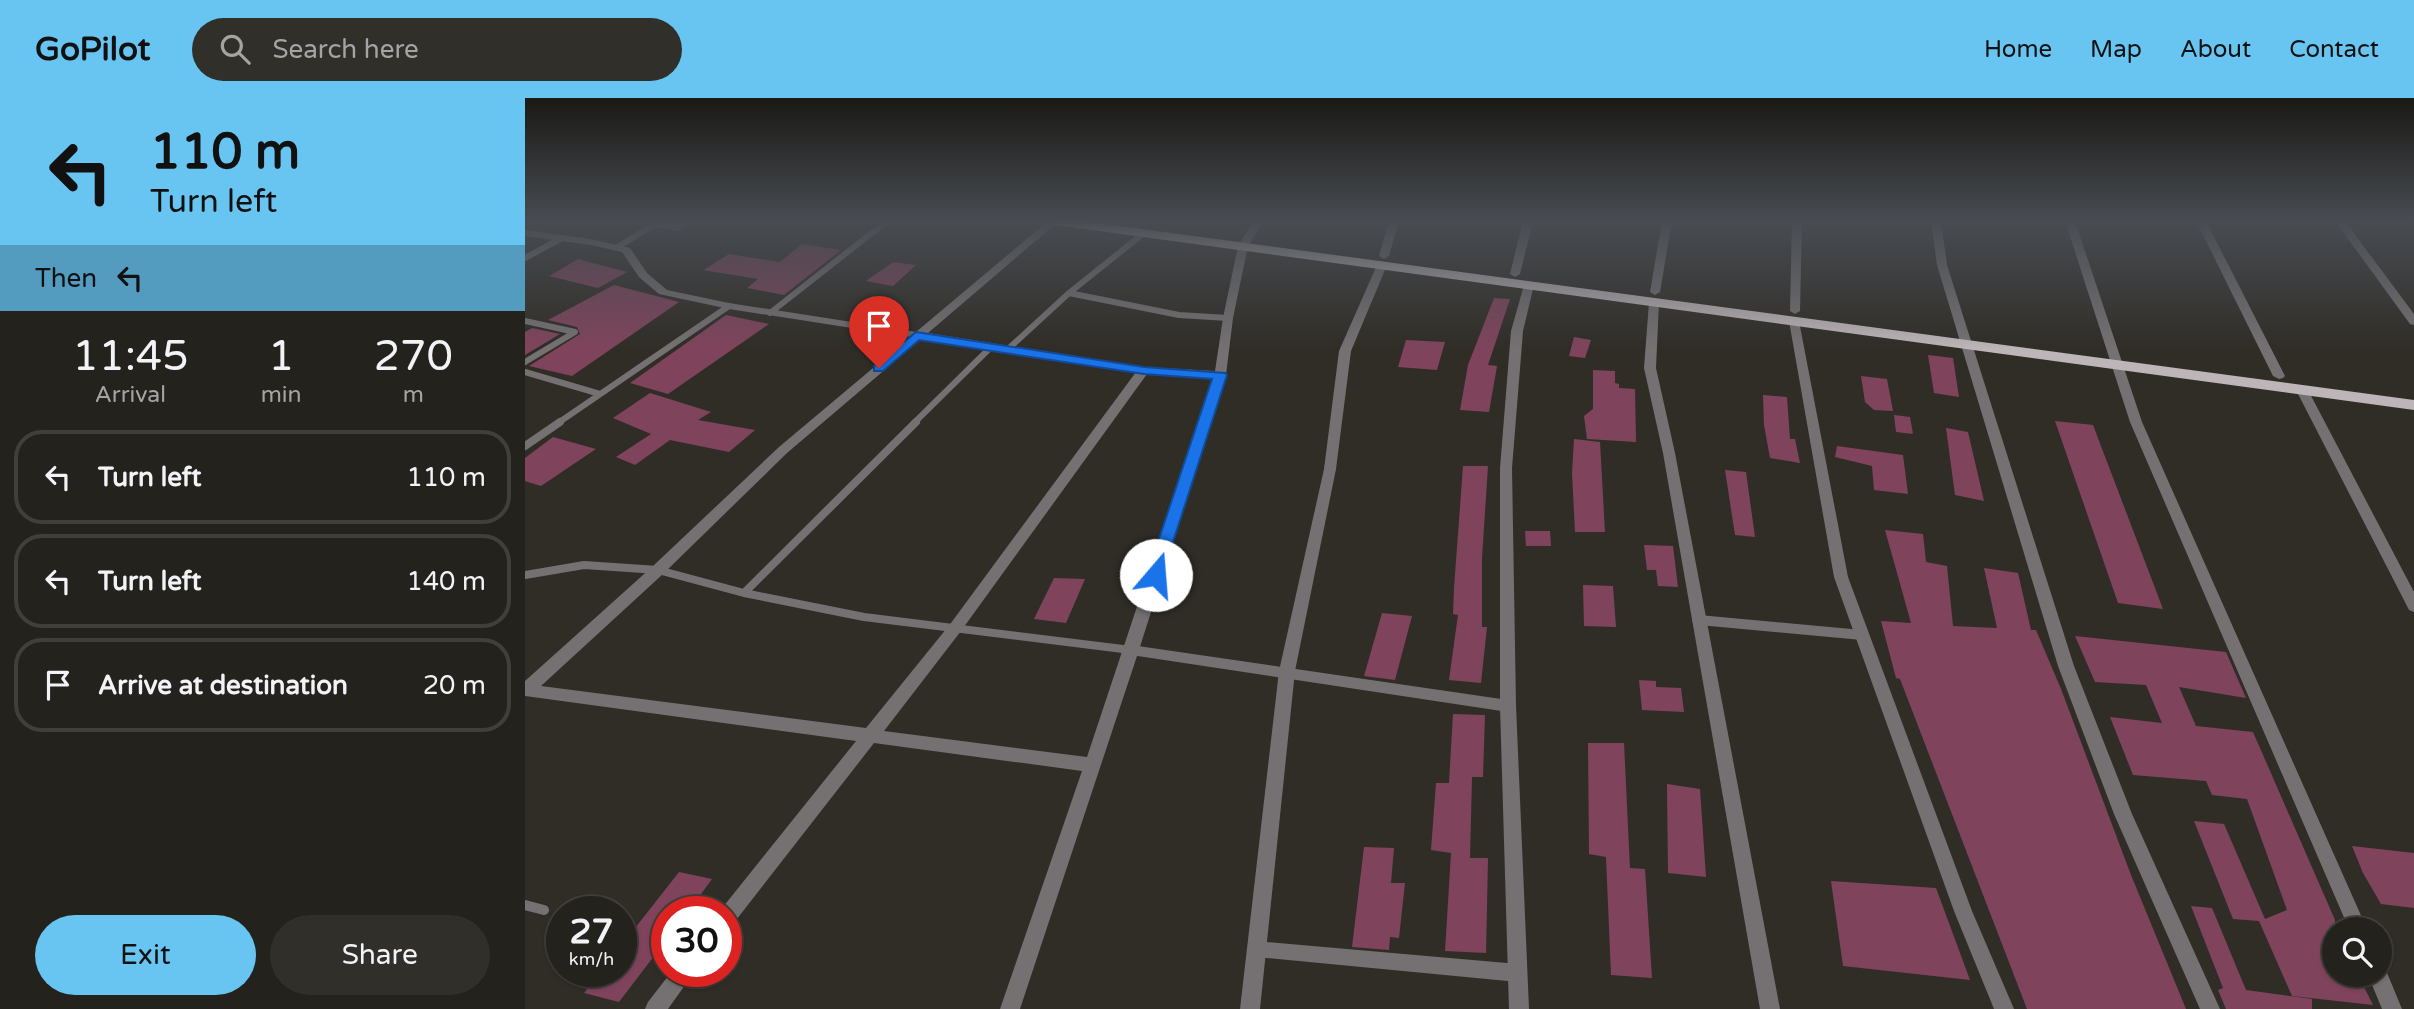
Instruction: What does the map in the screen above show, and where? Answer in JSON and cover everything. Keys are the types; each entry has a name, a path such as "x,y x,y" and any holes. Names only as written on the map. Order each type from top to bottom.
{"main road":[{"path":"1398,264 1529,285 1571,286"},
{"path":"1409,264 1515,274 1571,286 2114,359 2302,390 2414,405"},
{"path":"2114,359 2279,376 2414,394"}],"street":[{"path":"635,264 643,275 663,292 729,306 1144,370 1220,375"},
{"path":"526,690 658,570 783,450 1004,264"},
{"path":"1010,1009 1220,375 1228,318 1241,264"},
{"path":"1250,1009 1287,671 1329,469 1345,351 1382,264"},
{"path":"1515,274 1518,264"},
{"path":"1660,264 1650,368 1770,1009"},
{"path":"1796,264 1794,316 1841,577 1963,911 2004,1009"},
{"path":"1942,264 2066,666 2123,814 2210,1009"},
{"path":"2084,264 2136,422 2353,917"},
{"path":"2222,264 2279,376"},
{"path":"2371,264 2414,322"},
{"path":"1519,1009 1508,706 1506,468 1517,331 1529,285"},
{"path":"742,898 956,627 1144,370"},
{"path":"2302,390 2414,606"},
{"path":"1699,620 1862,635"},
{"path":"1131,649 1508,706"},
{"path":"526,690 1092,765"},
{"path":"1256,949 1518,973"},
{"path":"655,1009 672,987"},
{"path":"2383,987 2392,1009"}],"lane":[{"path":"770,313 833,264"},
{"path":"1007,350 1069,293 1108,264"},
{"path":"1069,293 1179,315 1228,318"},
{"path":"525,446 729,306"},
{"path":"525,321 575,331 525,362"},
{"path":"744,593 990,348"},
{"path":"525,372 600,394"},
{"path":"525,575 584,565 658,570 744,593 864,617 1131,649"},
{"path":"525,905 544,910"}],"building":[{"path":"570,264 595,264 627,272 598,288 549,276"},
{"path":"714,264 824,264 784,295 747,288 758,279 703,270"},
{"path":"891,264 916,265 893,286 866,281"},
{"path":"614,285 679,302 572,376 529,366 580,334 577,327 548,320"},
{"path":"1494,298 1510,299 1488,365 1497,366 1489,412 1460,410 1468,365"},
{"path":"726,315 769,324 668,394 630,383"},
{"path":"532,328 560,334 525,355 525,332"},
{"path":"1574,337 1591,340 1585,358 1569,356"},
{"path":"1406,340 1445,342 1437,370 1398,367"},
{"path":"1928,355 1953,358 1959,397 1934,393"},
{"path":"1593,370 1615,371 1615,383 1619,384 1619,388 1635,389 1636,442 1587,439 1584,416 1593,409"},
{"path":"1861,376 1887,379 1893,411 1874,410 1865,402"},
{"path":"650,393 711,412 698,420 755,430 729,452 670,440 635,465 616,457 651,434 613,418"},
{"path":"1763,395 1787,397 1790,439 1795,439 1800,463 1770,458 1764,425"},
{"path":"1894,415 1910,417 1913,434 1896,432"},
{"path":"2055,421 2093,425 2163,609 2118,603"},
{"path":"1946,428 1968,432 1984,501 1955,495"},
{"path":"553,437 596,449 541,486 525,481 525,458"},
{"path":"1574,439 1600,442 1605,532 1575,532 1572,473"},
{"path":"1837,446 1903,455 1908,494 1874,490 1872,466 1835,457"},
{"path":"1463,466 1488,466 1482,558 1482,627 1487,627 1481,683 1449,680 1458,615 1453,614"},
{"path":"1725,470 1746,472 1755,537 1735,535"},
{"path":"1885,530 1923,534 1926,562 1947,566 1953,626 1997,628 1984,568 2018,573 2031,630 2036,630 2061,689 2131,875 2186,1009 2027,1009 1900,679 1896,678 1881,621 1911,623"},
{"path":"1525,531 1550,531 1551,546 1526,546"},
{"path":"1644,545 1673,546 1678,587 1658,586 1656,570 1647,570"},
{"path":"1054,578 1085,579 1066,623 1034,619"},
{"path":"1583,585 1613,586 1616,627 1584,626"},
{"path":"1382,613 1412,616 1395,680 1364,676"},
{"path":"2075,636 2226,652 2246,698 2179,687 2196,726 2253,732 2334,917 2322,917 2322,987 2364,987 2373,1005 2292,996 2259,921 2233,919 2194,821 2224,824 2265,919 2287,910 2247,799 2212,795 2206,781 2133,775 2110,717 2162,723 2146,685 2095,682"},
{"path":"1639,680 1656,681 1656,687 1681,688 1684,712 1642,710"},
{"path":"1453,714 1485,715 1483,777 1472,777 1470,858 1488,858 1486,953 1445,951 1451,853 1431,850 1436,783 1449,783"},
{"path":"1588,743 1624,743 1630,868 1645,869 1652,978 1611,975 1606,857 1589,854"},
{"path":"1667,784 1700,789 1706,877 1668,873"},
{"path":"2352,846 2414,853 2414,908 2381,904 2363,873"},
{"path":"1364,847 1394,848 1391,883 1405,883 1399,938 1390,937 1389,950 1352,947"},
{"path":"679,872 712,879 700,896 660,896"},
{"path":"1831,881 1936,888 1970,980 1843,966"},
{"path":"2191,906 2212,908 2246,990 2312,999 2312,1009 2226,1009 2218,990 2223,988"},
{"path":"651,908 651,960 637,978 637,926"},
{"path":"589,987 630,987 619,1002 584,993"}],"route":[{"path":"879,368 916,336 1144,370 1220,375 1156,575"}]}
